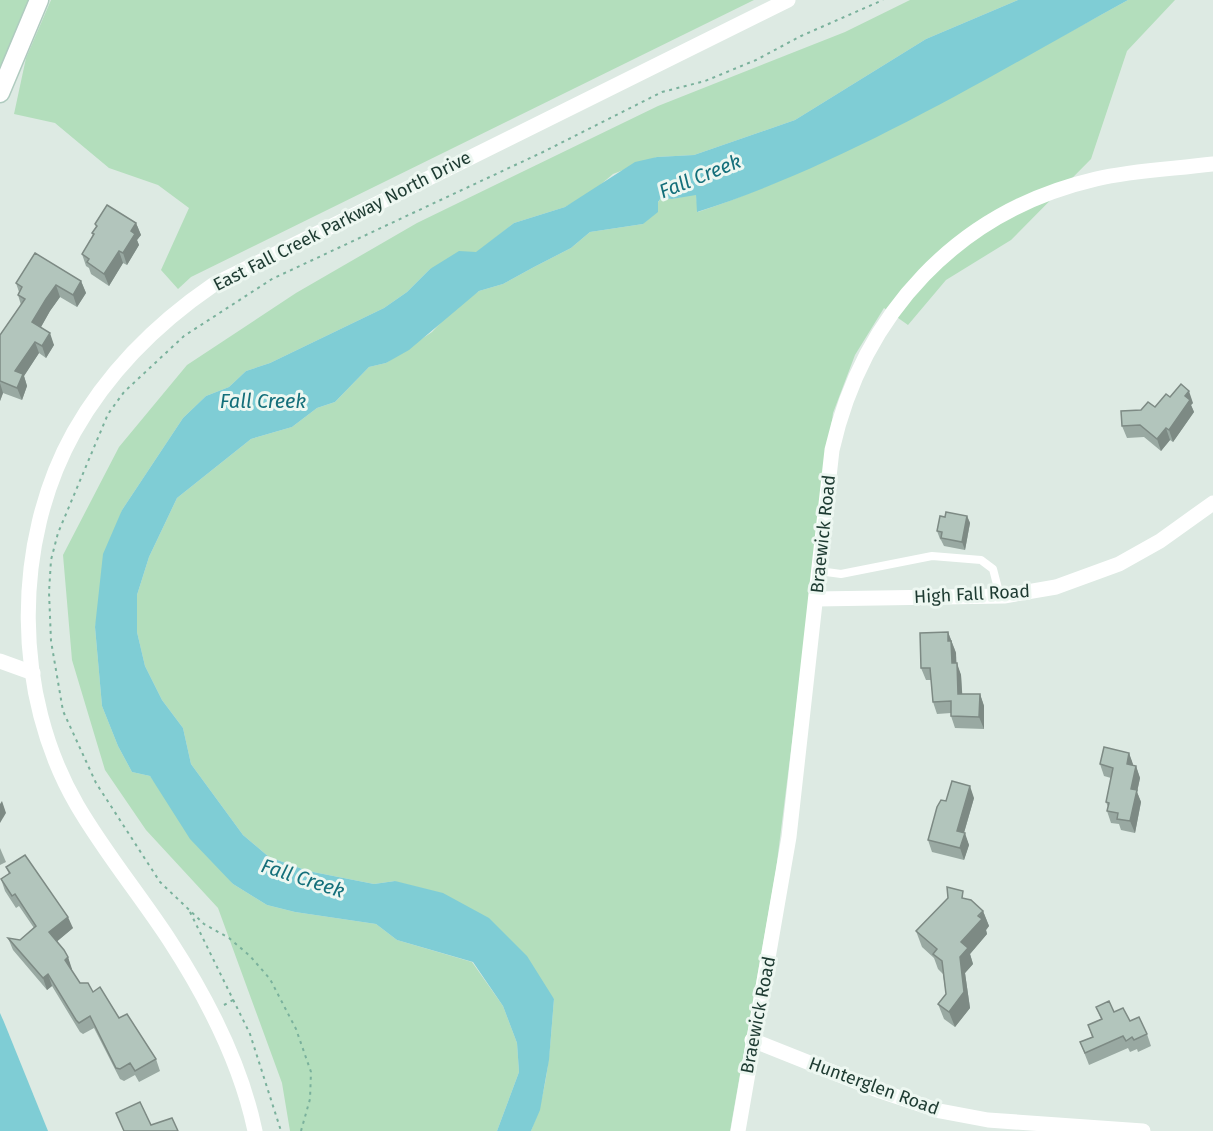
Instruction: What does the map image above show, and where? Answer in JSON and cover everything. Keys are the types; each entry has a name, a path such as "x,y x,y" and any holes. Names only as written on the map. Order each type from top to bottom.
{"main road":[{"path":"0,93 39,0"}],"street":[{"name":"East Fall Creek Parkway North Drive","path":"255,1131 231,1058 194,980 72,796 47,736 33,674 29,620 31,574 37,537 50,488 74,432 116,371 158,327 213,285 245,267 788,0"},
{"name":"Braewick Road","path":"738,1131 789,837 832,450 846,398 878,333 909,290 927,271 979,230 1037,198 1076,184 1116,175 1213,164"},
{"name":"High Fall Road","path":"816,599 1000,596 1070,583 1107,570 1160,541 1213,503"},
{"path":"0,661 33,674"},
{"name":"Hunterglen Road","path":"752,1040 880,1091 940,1111 988,1120 1143,1131"}],"lane":[{"path":"819,571 841,574 858,572 933,556 981,560 993,569 1000,596"}],"path":[{"path":"301,1131 310,1099 311,1072 304,1048 291,1019 261,967 239,946 204,924 150,870 96,783 63,711 53,659 49,582 55,543 102,428 118,398 184,336 230,304 272,279 543,153 662,92 705,81 747,64 810,31 883,0"},
{"path":"188,910 235,999 250,1034 281,1131"}],"green space":[{"path":"0,0 30,0 0,73"},
{"path":"51,0 754,0 191,277 178,289 161,270 189,208 158,185 109,168 55,123 14,114 26,58"},
{"path":"910,0 1018,0 926,39 795,120 694,155 657,157 613,174 592,192 565,207 514,223 476,253 430,269 407,292 384,308 270,363 246,371 229,387 206,396 183,418 122,510 95,627 102,706 118,746 132,772 150,776 233,884 267,905 295,912 376,924 397,940 472,962 503,1006 517,1043 519,1072 497,1131 290,1131 282,1083 218,908 146,830 105,770 72,660 63,555 119,447 187,365 296,293 417,223 658,106 845,32"},
{"path":"1128,0 1175,0 1127,51 1091,159 1011,240 946,280 908,325 884,308 855,355 833,413 776,870 730,1131 531,1131 545,1083 554,999 395,881 374,884 308,871 269,857 243,835 191,764 183,728 162,700 145,666 137,632 137,595 149,557 177,498 251,439 292,427 317,408 335,402 369,367 386,363 432,332 452,311 479,291 503,284 571,248 590,232 643,224 661,198 672,199 696,194 698,212 775,183 927,109"}],"water":[{"name":"Fall Creek","path":"1018,0 1128,0 971,88 808,170 697,212 696,195 672,199 661,198 658,202 658,212 643,224 590,232 571,248 503,284 479,291 409,350 386,363 369,367 335,402 317,408 292,427 251,439 177,498 149,557 137,595 137,632 145,666 162,700 183,728 191,764 243,835 269,857 308,871 374,884 395,881 443,893 489,918 527,956 554,999 549,1060 540,1110 531,1131 497,1131 519,1072 517,1043 503,1006 473,962 397,940 376,924 295,912 267,905 233,884 190,839 150,776 132,772 118,746 102,706 95,627 103,554 122,510 183,418 206,396 229,387 246,371 270,363 384,308 407,292 430,269 459,251 476,252 514,223 565,207 635,162 657,157 694,155 795,120 926,39"},
{"path":"0,1013 4,1022 48,1131 0,1131"}],"building":[{"path":"107,205 136,223 131,231 135,234 123,253 119,251 104,274 87,262 89,259 82,254 94,234 92,233 97,226 95,224"},
{"path":"35,253 81,281 73,295 56,285 32,322 50,333 42,346 35,342 15,371 23,374 17,388 0,381 0,335 25,299 18,295 22,287 16,283"},
{"path":"1181,384 1189,391 1185,396 1190,400 1169,430 1166,428 1157,439 1140,425 1122,426 1121,411 1141,410 1148,402 1155,407 1166,394 1170,397"},
{"path":"946,512 967,516 962,542 941,538 942,532 937,531 940,516 945,517"},
{"path":"948,632 948,641 951,641 952,663 957,663 958,694 980,694 979,717 951,716 951,701 933,702 930,668 921,668 920,633"},
{"path":"1104,747 1129,753 1127,764 1136,766 1131,789 1137,790 1130,821 1117,819 1118,813 1107,811 1109,803 1106,802 1113,768 1100,764"},
{"path":"952,781 970,786 957,831 965,833 960,848 928,840 937,807 941,800 946,801"},
{"path":"25,855 68,917 49,932 68,957 65,960 80,983 88,983 93,992 100,987 119,1018 127,1014 156,1059 135,1071 130,1063 120,1069 116,1068 90,1016 79,1023 48,974 43,978 8,938 20,940 36,926 15,894 12,896 1,879 10,873 6,867"},
{"path":"947,887 963,891 962,898 971,900 983,911 978,916 982,919 961,942 968,948 960,957 964,992 949,1012 938,1004 946,994 942,961 933,954 937,949 916,931 948,898"},
{"path":"1109,1001 1114,1012 1123,1008 1130,1021 1139,1017 1147,1034 1134,1040 1132,1037 1126,1041 1123,1036 1085,1053 1080,1042 1093,1037 1088,1025 1102,1019 1096,1007"},
{"path":"140,1102 151,1125 172,1118 178,1131 124,1131 116,1113"}]}
